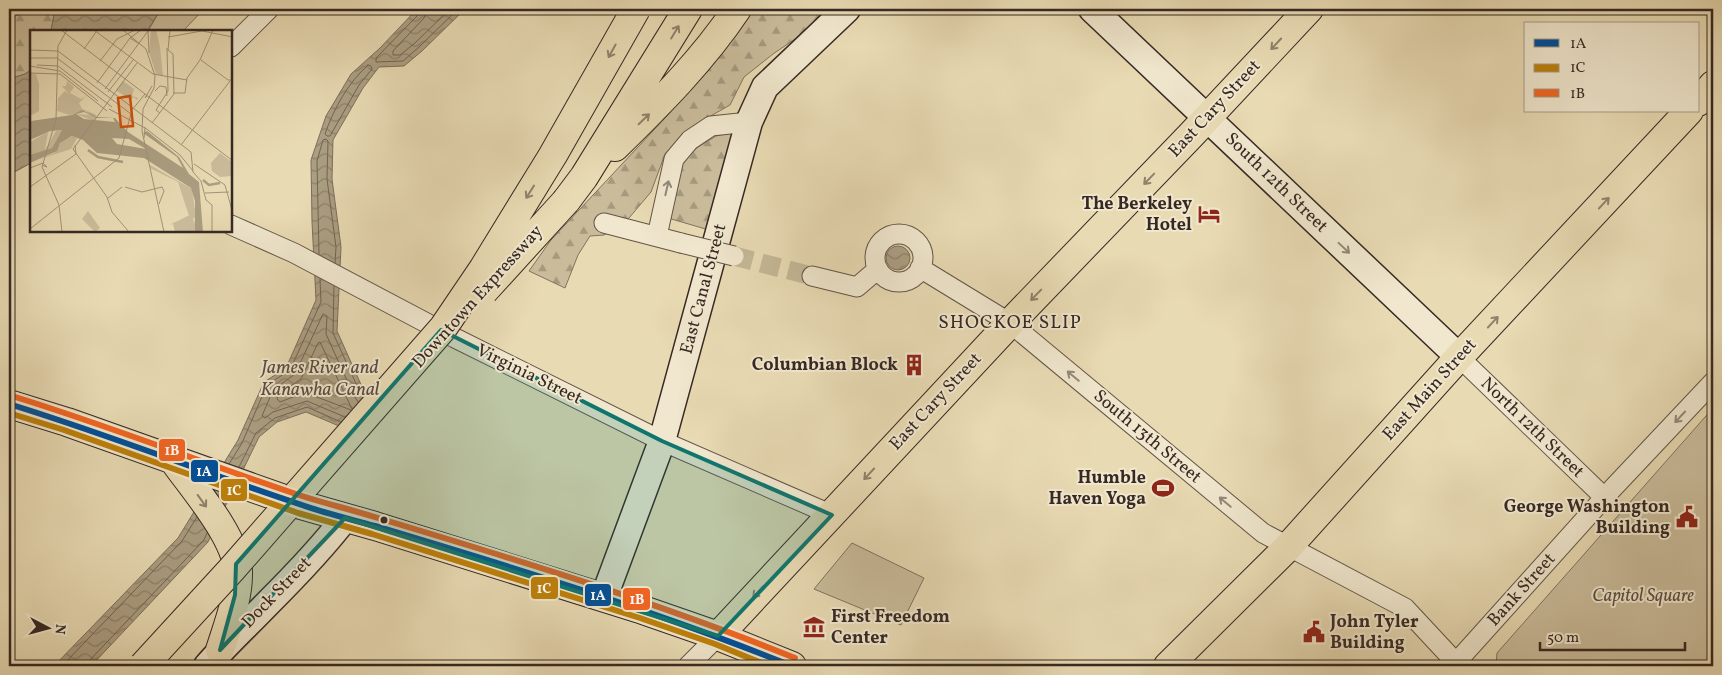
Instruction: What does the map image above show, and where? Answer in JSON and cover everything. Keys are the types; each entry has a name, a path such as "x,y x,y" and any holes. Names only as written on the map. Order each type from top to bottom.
{"main road":[{"name":"Downtown Expressway","path":"143,666 232,569 443,328 483,269 553,156 636,9"},
{"name":"Downtown Expressway","path":"191,615 566,201 584,177 688,9"},
{"path":"584,177 658,105 690,70 737,9"},
{"name":"East Cary Street","path":"718,636 1010,323 1309,9"},
{"path":"1700,100 1713,86"},
{"name":"East Main Street","path":"1168,666 1288,547 1459,357 1688,112"},
{"path":"9,404 66,422 283,499 604,597 718,636 792,666"},
{"path":"174,461 216,518 230,545 238,571 235,595 214,658"},
{"path":"143,666 191,615"},
{"path":"155,666 191,615"}],"street":[{"path":"232,46 269,9"},
{"name":"East Canal Street","path":"604,597 662,441 749,122 765,87 847,9"},
{"name":"South 12th Street","path":"1092,9 1459,357"},
{"path":"657,236 674,159 690,140 711,126 749,122"},
{"path":"604,223 734,256"},
{"name":"Virginia Street","path":"232,225 355,284 454,338 662,441 832,515"},
{"path":"906,235 919,245 922,252 920,268 910,279 903,282 888,280 878,269 875,261 878,246 891,236 906,235"},
{"path":"920,268 1010,323"},
{"path":"812,276 858,287 878,269"},
{"name":"South 13th Street","path":"1010,323 1263,533 1405,608 1456,665"},
{"name":"North 12th Street","path":"1459,357 1605,498"},
{"name":"Bank Street","path":"1456,665 1605,498 1713,382"},
{"name":"Dock Street","path":"214,658 268,604 330,538 346,518"},
{"name":"East Cary Street","path":"688,666 718,636"}],"highlighted area":[{"path":"441,330 662,441 832,515 718,636 345,518 220,650 235,595 236,564"}],"green space":[{"path":"31,9 55,9 51,30 30,30 30,71 9,79 9,19"},
{"path":"161,9 204,9 184,30 149,30"},
{"path":"749,9 831,9 817,24 773,54 744,77 730,105 693,126 665,154 651,192 623,225 604,235 590,236 578,255 565,288 529,271 551,240 666,117 712,62"},
{"path":"739,131 709,230 668,218 682,164 695,149 716,136"},
{"name":"Capitol Square","path":"1713,408 1713,666 1496,666 1497,653"},
{"path":"852,543 924,578 901,625 814,589"}],"water":[{"path":"55,9 161,9 148,30 51,30"},
{"name":"James River and Kanawha Canal","path":"417,9 461,9 463,11 404,66 379,67 363,88 333,140 332,179 341,247 337,331 363,389 380,415 339,426 306,412 277,422 259,437 208,542 91,666 54,666 178,538 238,440 264,382 286,368 316,300 311,160 326,116 351,74 380,48"},
{"path":"30,71 30,164 9,175 9,79"},
{"path":"898,246 906,250 910,258 906,266 898,270 890,266 886,258 890,250"}],"tunnel":[{"path":"734,256 812,276"}],"transit line":[{"name":"1B","path":"12,396 302,496 588,583 692,619 795,658"},
{"name":"1A","path":"9,404 308,507 585,591 689,627 792,666"},
{"name":"1C","path":"9,413 64,430 298,513 372,534 640,618 715,644 769,666"}],"place":[{"name":"The Berkeley Hotel","path":"1209,214"},
{"name":"Columbian Block","path":"914,365"},
{"name":"Humble Haven Yoga","path":"1163,488"},
{"name":"George Washington Building","path":"1687,517"},
{"name":"First Freedom Center","path":"814,627"},
{"name":"John Tyler Building","path":"1314,632"}],"district":[{"name":"SHOCKOE SLIP","path":"1010,323"}]}
